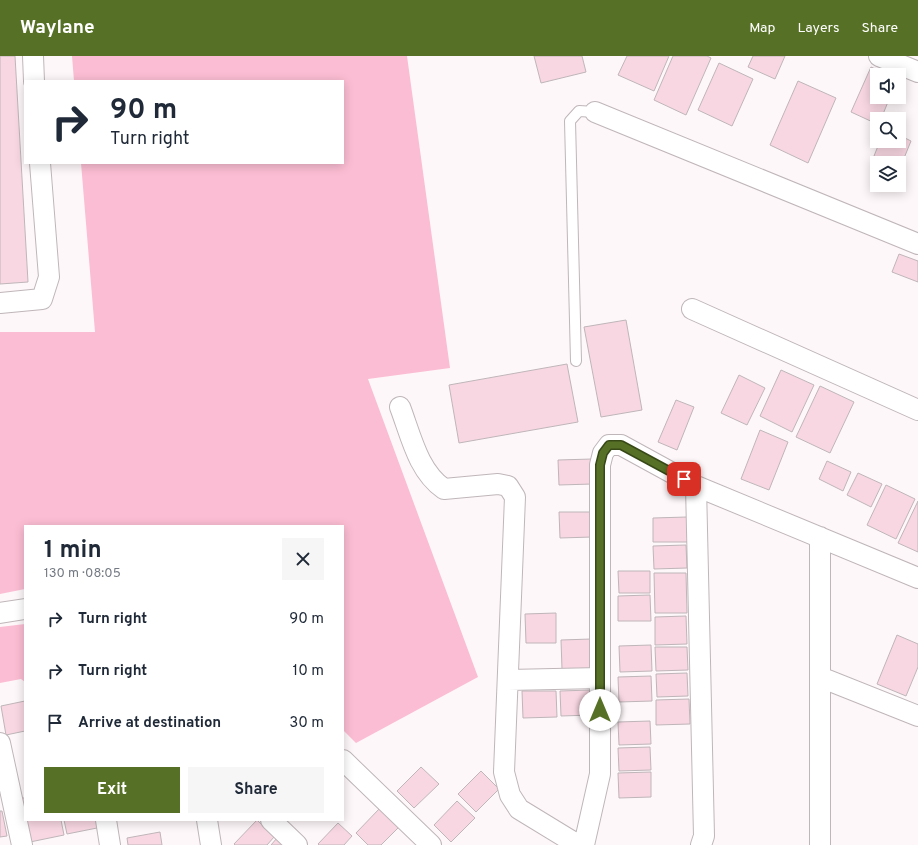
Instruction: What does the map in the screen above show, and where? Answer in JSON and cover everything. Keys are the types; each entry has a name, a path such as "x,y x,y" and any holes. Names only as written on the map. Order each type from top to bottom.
{"street":[{"path":"32,56 34,80"},
{"path":"879,56 918,72"},
{"path":"595,112 918,244"},
{"path":"0,303 42,299 47,285 49,277 40,164"},
{"path":"692,309 918,410"},
{"path":"400,407 422,466 433,481 444,489 498,484 508,486 514,497 504,772 510,795 519,809 578,845"},
{"path":"584,845 600,774 600,465 603,453 609,445 621,445 696,486 918,578"},
{"path":"696,486 706,842"},
{"path":"820,537 820,845"},
{"path":"0,613 24,609"},
{"path":"820,677 918,716"},
{"path":"508,680 600,678"},
{"path":"0,743 22,845"},
{"path":"344,761 431,845"},
{"path":"106,821 110,845"},
{"path":"207,821 211,845"},
{"path":"272,821 297,845"}],"lane":[{"path":"576,361 570,121 580,111 595,112"}],"shaded area":[{"path":"72,56 407,56 450,368 368,379 478,677 356,743 344,731 344,525 24,525 24,589 0,594 0,332 95,332 81,164 344,164 344,80 74,80"},
{"path":"24,624 24,681 21,679 0,683 0,627"}],"building":[{"path":"0,56 15,56 28,282 0,284"},
{"path":"534,56 582,56 586,72 541,83"},
{"path":"627,56 669,56 654,91 618,75"},
{"path":"673,56 707,56 711,58 686,115 654,100"},
{"path":"753,56 785,56 775,79 748,67"},
{"path":"719,63 753,79 732,126 698,110"},
{"path":"870,69 870,104 887,104 884,112 870,112 870,121 851,112"},
{"path":"798,81 836,98 808,163 770,145"},
{"path":"906,138 911,141 905,156 874,156 877,148 906,148"},
{"path":"899,254 918,261 918,282 892,272"},
{"path":"626,320 642,410 601,417 584,327"},
{"path":"567,364 578,422 459,443 449,385"},
{"path":"781,370 814,385 792,432 760,416"},
{"path":"739,375 765,388 747,425 721,413"},
{"path":"820,386 854,402 830,453 796,437"},
{"path":"676,400 694,407 677,450 658,442"},
{"path":"760,430 788,442 769,490 741,479"},
{"path":"592,459 592,484 559,485 558,460"},
{"path":"827,461 851,472 843,491 819,479"},
{"path":"858,473 882,484 871,507 847,495"},
{"path":"886,485 915,499 896,539 867,525"},
{"path":"918,501 918,552 898,543"},
{"path":"559,512 591,512 592,537 560,538"},
{"path":"687,517 688,542 653,542 653,518"},
{"path":"686,545 687,568 654,569 653,546"},
{"path":"618,571 650,571 650,593 619,593"},
{"path":"654,573 686,573 687,613 655,613"},
{"path":"650,595 651,621 618,621 618,596"},
{"path":"556,613 556,643 526,643 525,614"},
{"path":"686,616 687,644 655,645 655,617"},
{"path":"897,635 918,644 918,667 906,696 877,684"},
{"path":"591,639 592,669 562,669 561,640"},
{"path":"651,645 652,671 620,672 619,646"},
{"path":"655,647 687,647 688,670 656,671"},
{"path":"687,673 688,696 657,697 656,674"},
{"path":"651,676 652,701 619,702 618,677"},
{"path":"591,690 592,715 561,716 560,691"},
{"path":"522,691 556,691 557,717 523,718"},
{"path":"689,699 690,724 656,725 656,700"},
{"path":"24,701 24,731 6,735 1,706"},
{"path":"650,721 651,744 619,745 618,722"},
{"path":"650,747 651,770 619,771 618,748"},
{"path":"421,767 439,784 414,808 397,791"},
{"path":"481,771 499,789 476,812 458,794"},
{"path":"651,772 651,797 619,798 618,773"},
{"path":"21,798 24,798 24,812"},
{"path":"457,801 475,818 451,842 434,825"},
{"path":"380,808 399,827 381,845 368,845 356,833"},
{"path":"0,811 2,811 7,836 0,837"},
{"path":"26,821 61,821 64,835 30,842"},
{"path":"64,821 100,821 102,827 67,834"},
{"path":"256,821 258,821 274,837 267,845 234,844"},
{"path":"338,823 352,836 344,845 319,845 318,844"},
{"path":"160,832 162,845 128,845 127,838"},
{"path":"277,838 284,845 271,845"}],"route":[{"path":"600,710 600,465 603,453 609,445 621,445 684,479"}]}
